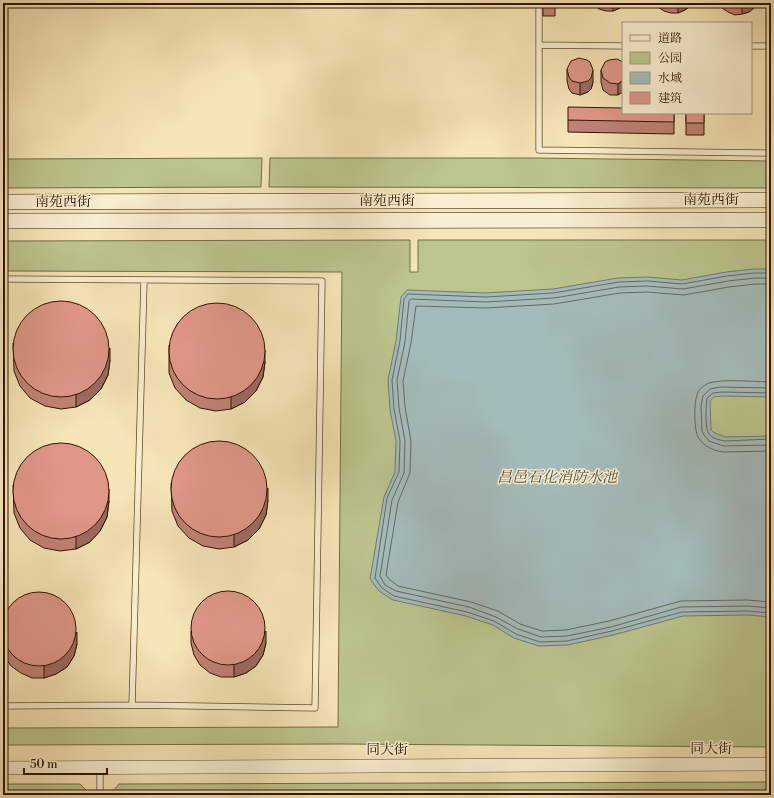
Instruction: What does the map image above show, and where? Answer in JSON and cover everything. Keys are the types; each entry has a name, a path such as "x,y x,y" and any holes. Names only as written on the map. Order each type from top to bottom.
{"main road":[{"name":"南苑西街","path":"3,202 771,200"},
{"name":"南苑西街","path":"3,221 771,220"}],"street":[{"name":"同大街","path":"3,768 771,764"}],"lane":[{"path":"539,3 539,150 771,153"},
{"path":"539,45 622,46"},
{"path":"752,46 771,46"},
{"path":"3,279 322,281 315,708 3,706"},
{"path":"132,706 144,281"},
{"path":"100,768 100,795"}],"green space":[{"path":"262,158 261,187 3,188 3,159"},
{"path":"270,158 531,158 771,161 771,188 269,187"},
{"path":"410,240 410,272 418,272 418,240 771,240 771,747 342,744 3,745 3,728 338,727 342,272 3,271 3,241"},
{"path":"771,782 771,795 113,795 113,791 119,784"},
{"path":"3,784 80,784 88,792 88,795 3,795"}],"water":[{"name":"昌邑石化消防水池","path":"771,269 771,397 714,397 710,401 711,430 725,437 771,436 771,617 747,615 683,616 613,635 568,645 539,646 514,638 493,625 466,616 393,600 379,591 370,579 384,497 395,472 396,441 390,410 388,380 396,341 401,297 407,290 485,293 553,289 618,278 648,277 682,280 726,272"}],"building":[{"path":"555,3 555,4 543,4"},
{"path":"579,58 590,62 593,70 591,78 588,81 580,83 572,81 569,77 567,69 571,61"},
{"path":"617,59 622,62 622,81 618,84 610,83 603,78 601,70 605,62"},
{"path":"568,107 622,108 622,114 674,114 674,122 568,120"},
{"path":"686,114 704,114 704,123 686,123"},
{"path":"61,301 79,305 88,309 95,315 101,322 105,331 109,349 105,367 101,376 95,383 88,389 79,393 61,397 43,393 34,389 27,383 21,376 17,367 13,349 17,331 21,322 27,315 34,309 43,305"},
{"path":"217,303 235,307 244,311 251,317 257,324 261,333 265,351 261,369 257,378 251,385 244,391 235,395 217,399 199,395 190,391 183,385 177,378 173,369 169,351 173,333 177,324 183,317 190,311 199,307"},
{"path":"219,441 237,445 246,449 253,455 259,462 263,471 267,489 263,507 259,516 253,523 246,529 237,533 219,537 201,533 192,529 185,523 179,516 175,507 171,489 175,471 179,462 185,455 192,449 201,445"},
{"path":"61,443 79,447 88,451 95,457 101,464 105,473 109,491 105,509 101,518 95,525 88,531 79,535 61,539 43,535 34,531 27,525 21,518 17,509 13,491 17,473 21,464 27,457 34,451 43,447"},
{"path":"221,591 235,591 249,597 259,607 265,621 263,642 259,649 249,659 235,665 221,665 207,659 197,649 191,635 191,621 197,607 207,597"},
{"path":"32,592 46,592 60,598 70,608 76,622 74,643 70,650 60,660 46,666 32,666 18,660 8,650 2,636 2,622 8,608 18,598"}]}
